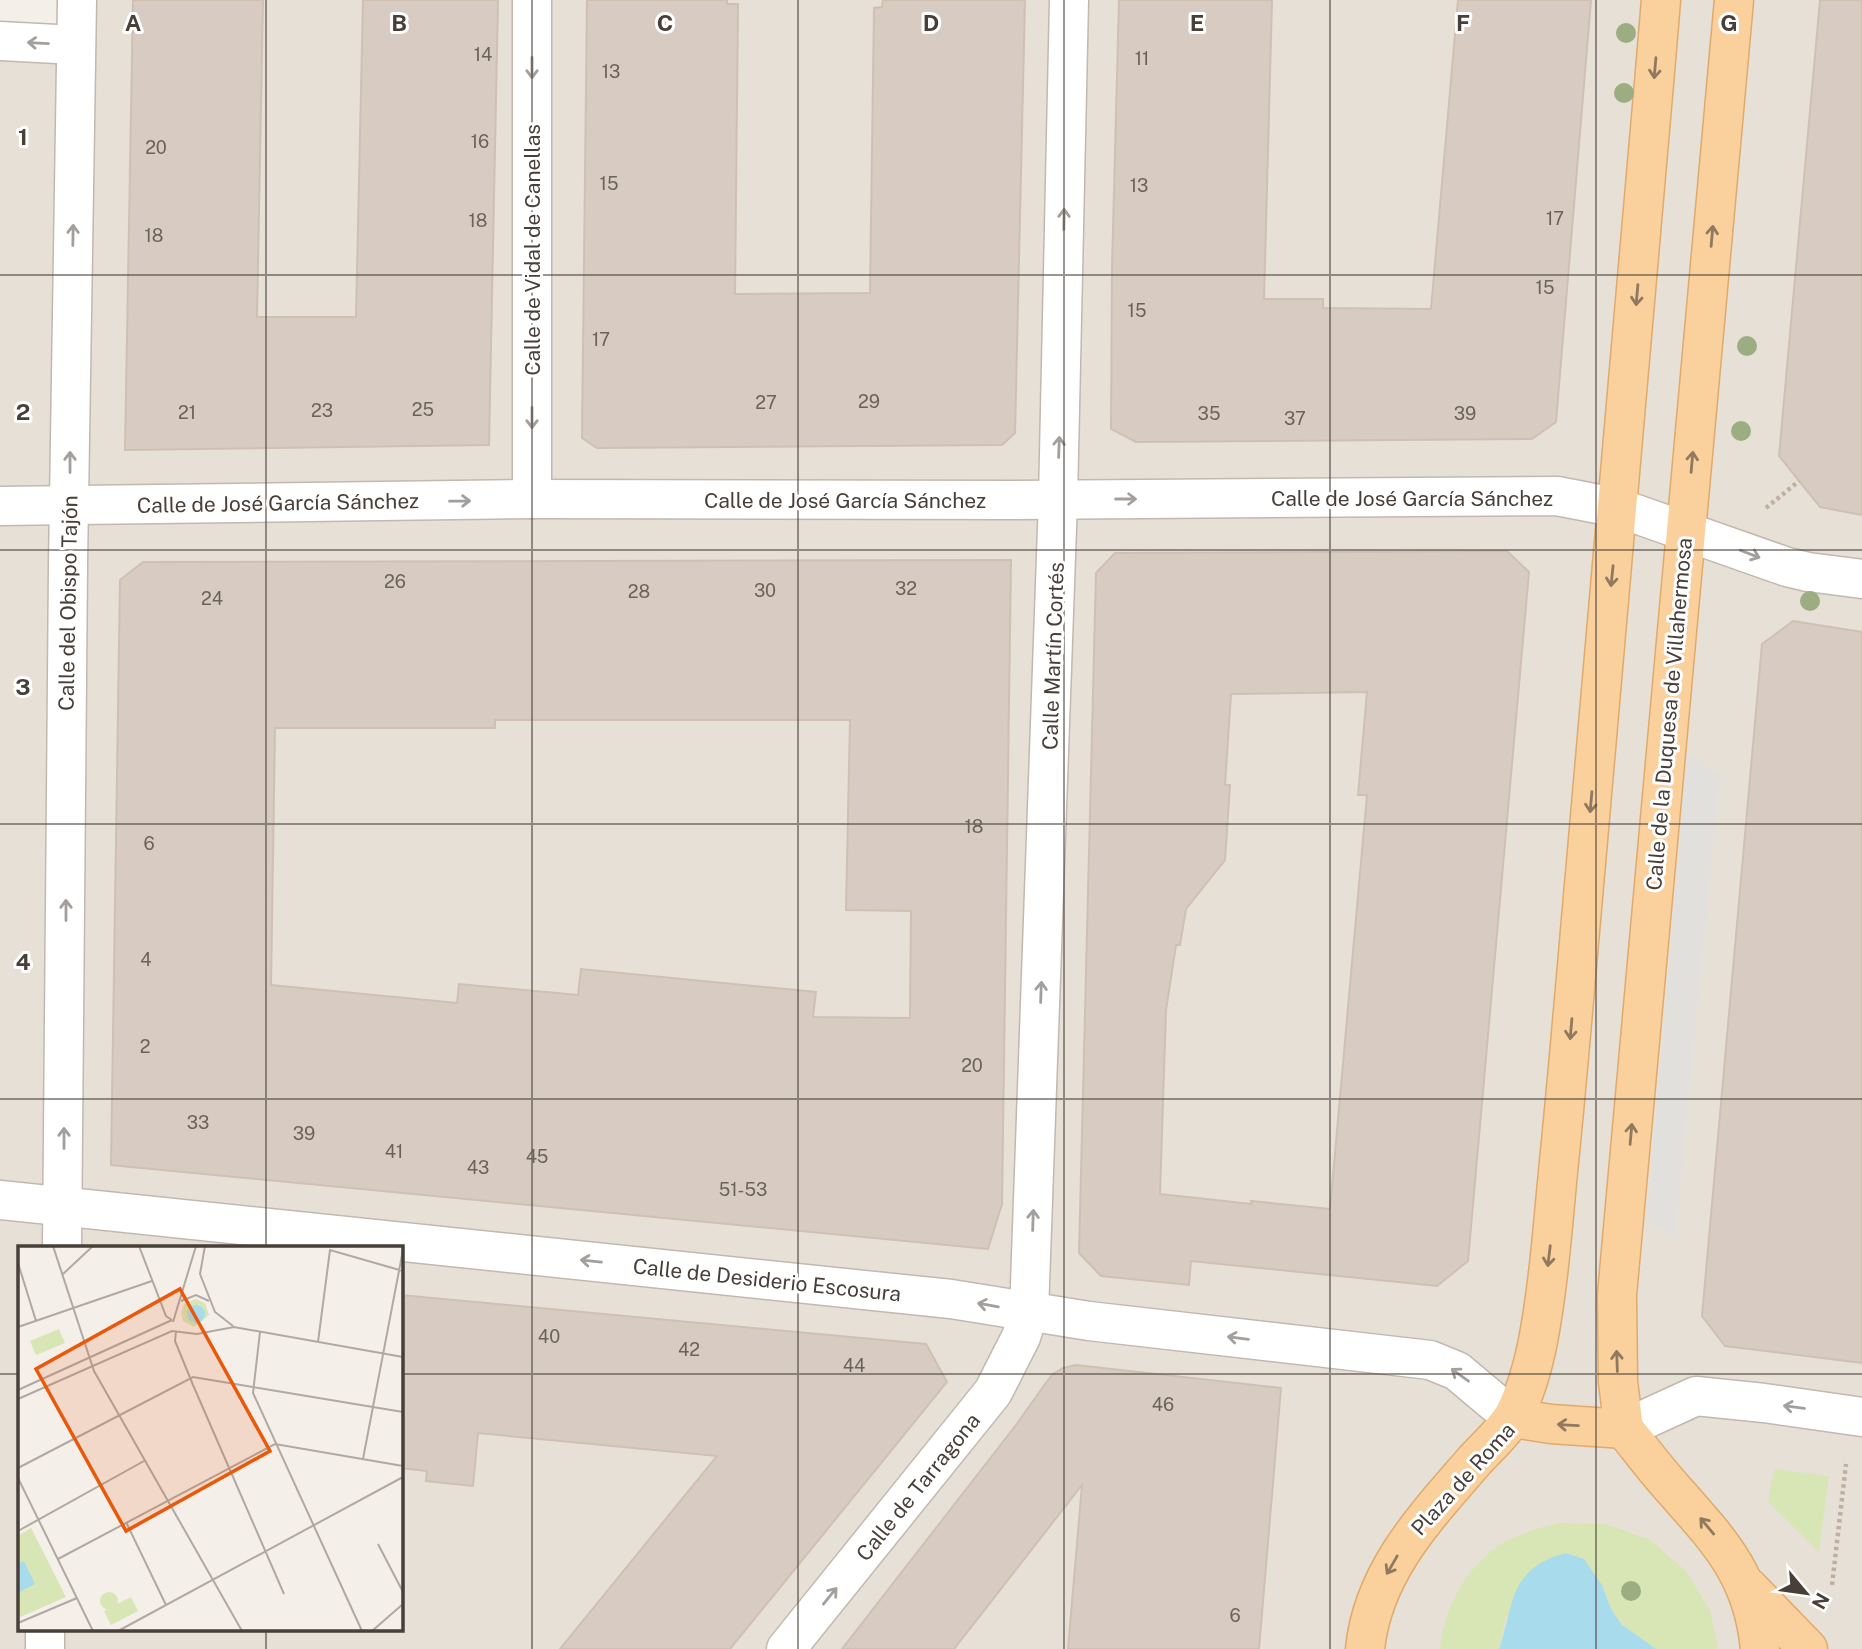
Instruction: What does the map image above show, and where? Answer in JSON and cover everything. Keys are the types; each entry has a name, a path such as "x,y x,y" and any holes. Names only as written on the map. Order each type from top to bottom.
{"main road":[{"path":"1513,1418 1529,1381 1538,1338 1552,1234 1619,508 1661,0"},
{"name":"Calle de la Duquesa de Villahermosa","path":"1624,1429 1618,1382 1617,1295 1734,0"},
{"name":"Plaza de Roma","path":"1365,1649 1367,1631 1382,1583 1397,1557 1414,1531 1513,1418 1551,1424 1624,1429"},
{"path":"1624,1429 1720,1542 1744,1583 1752,1606 1760,1649"},
{"path":"1744,1583 1808,1649"}],"street":[{"name":"Calle del Obispo Tajón","path":"62,1246 77,0"},
{"name":"Calle de Vidal de Canellas","path":"532,0 532,499"},
{"name":"Calle Martín Cortés","path":"1029,1312 1058,500 1069,0"},
{"path":"0,41 76,45"},
{"name":"Calle de José García Sánchez","path":"0,506 532,499 1058,500 1556,496 1619,508 1787,567 1862,579"},
{"name":"Calle de Desiderio Escosura","path":"0,1200 951,1299 1029,1312 1430,1360 1457,1371 1513,1418"},
{"name":"Calle de Tarragona","path":"786,1649 985,1404 1021,1337 1029,1312"},
{"path":"1624,1429 1696,1396 1862,1417"}],"path":[{"path":"1766,508 1799,481"},
{"path":"1832,1585 1846,1464"}],"shaded area":[{"path":"66,0 1862,0 1862,1649 0,1649 0,30 65,34"},
{"path":"1687,754 1720,774 1675,1238 1647,1222"}],"green space":[{"path":"1774,1469 1829,1476 1819,1552 1768,1502"},
{"path":"1560,1523 1606,1524 1650,1540 1686,1571 1710,1610 1718,1649 1656,1649 1621,1624 1611,1609 1602,1585 1584,1559 1506,1617 1499,1649 1440,1649 1448,1613 1455,1596 1476,1565 1505,1542"}],"water":[{"path":"1566,1553 1584,1559 1602,1585 1611,1609 1621,1624 1656,1649 1499,1649 1512,1602 1524,1578 1533,1568"}],"building":[{"path":"133,0 263,0 257,317 356,317 363,0 498,0 489,445 125,450"},
{"path":"587,0 727,0 727,4 738,4 735,294 870,293 874,8 882,7 883,0 1025,0 1015,433 1002,445 597,448 582,438"},
{"path":"1119,0 1272,0 1264,299 1323,299 1323,308 1431,309 1458,0 1591,0 1556,422 1532,439 1136,442 1111,429"},
{"path":"1820,0 1862,0 1862,515 1820,507 1779,456"},
{"path":"1507,551 1529,572 1468,1261 1437,1286 1191,1261 1189,1285 1101,1276 1079,1253 1096,573 1115,553","holes":["1367,692 1358,795 1367,795 1330,1209 1160,1194 1166,1010 1176,945 1180,945 1186,909 1225,860 1230,785 1225,785 1231,694"]},
{"path":"1011,560 1002,1204 988,1249 111,1165 120,580 143,562","holes":["495,720 850,720 846,910 911,911 910,1018 813,1017 816,992 581,969 578,995 459,984 457,1003 271,985 275,728 495,728"]},
{"path":"1793,621 1862,632 1862,1363 1725,1346 1702,1316 1762,644"},
{"path":"402,1295 926,1344 947,1382 730,1649 560,1649 717,1456 478,1433 473,1486 426,1481 427,1471 402,1468"},
{"path":"1076,1365 1281,1388 1259,1649 1068,1649 1082,1485 954,1649 842,1649 1053,1374"}]}
